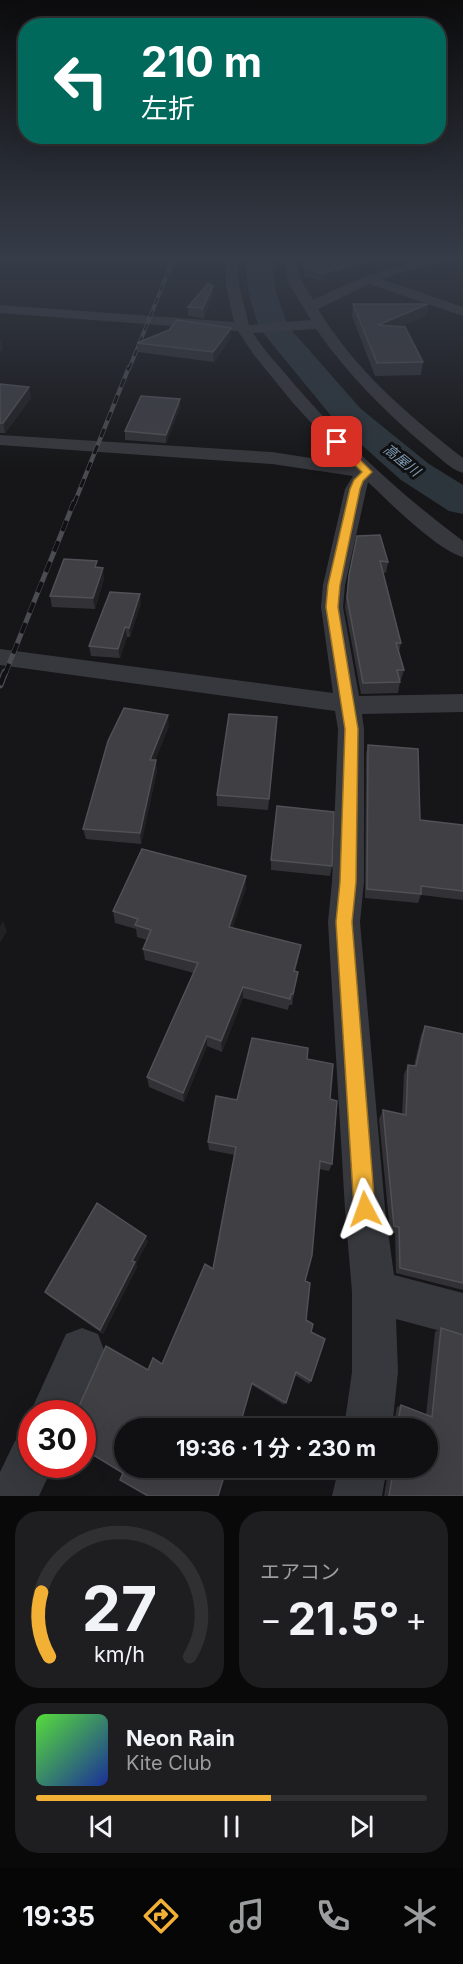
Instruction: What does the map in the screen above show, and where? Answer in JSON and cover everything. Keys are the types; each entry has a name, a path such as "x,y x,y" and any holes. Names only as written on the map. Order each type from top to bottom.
{"street":[{"path":"249,330 308,411 367,472 463,551"},
{"path":"321,330 386,405 463,467"},
{"path":"0,440 272,458 367,472"},
{"path":"367,472 359,480 355,489 334,585 332,607 351,729 348,882 344,922 365,1209 374,1292 375,1372 369,1418"},
{"path":"0,657 348,704 381,706 463,703"},
{"path":"374,1292 463,1315"},
{"path":"59,1400 82,1350"},
{"path":"14,1496 23,1478"},
{"path":"357,1496 361,1478"}],"building":[{"path":"169,330 230,330 213,352 137,343"},
{"path":"364,330 406,330 423,362 377,363"},
{"path":"0,384 29,387 3,423 0,423"},
{"path":"141,396 180,399 166,435 125,431"},
{"path":"380,535 388,562 380,561 401,643 396,643 404,670 397,670 400,682 363,683 347,597 349,575 357,536"},
{"path":"64,559 97,561 95,567 103,568 93,598 50,596"},
{"path":"110,592 140,594 129,628 125,627 118,649 89,646"},
{"path":"124,708 168,715 150,760 156,760 140,833 83,829 108,741"},
{"path":"229,714 277,717 269,799 217,795"},
{"path":"368,745 418,749 420,820 463,825 463,891 421,886 421,894 367,889"},
{"path":"277,806 334,812 332,866 271,860"},
{"path":"142,849 246,876 229,927 301,945 294,971 298,972 290,999 243,987 221,1041 207,1036 183,1093 147,1077 198,963 143,949 151,930 135,925 138,919 113,911"},
{"path":"425,1026 463,1034 463,1283 400,1268 399,1227 394,1226 383,1110 406,1115 408,1065 416,1066"},
{"path":"252,1038 308,1048 307,1059 333,1064 330,1099 337,1101 332,1164 320,1161 312,1255 305,1281 310,1283 306,1320 313,1324 311,1332 325,1339 311,1381 296,1372 286,1403 252,1383 242,1418 114,1418 114,1468 96,1457 96,1400 82,1400 106,1346 148,1370 153,1358 162,1364 205,1264 213,1269 236,1147 208,1142 216,1096 237,1100"},
{"path":"97,1203 146,1236 100,1330 45,1292"},
{"path":"441,1328 463,1335 463,1496 389,1496 392,1478 438,1478 438,1418 399,1418 401,1405 432,1417"},
{"path":"121,1478 224,1478 218,1496 148,1496 120,1480"}],"waterway":[{"name":"高屋川","path":"276,330 349,416 415,472 463,502"}],"railway":[{"path":"129,369 145,330"},
{"path":"74,504 129,367"},
{"path":"5,674 74,502"},
{"path":"0,685 5,672"}],"route":[{"path":"337,442 367,472 359,480 355,489 334,585 332,607 351,729 348,882 344,922 365,1209"}]}
